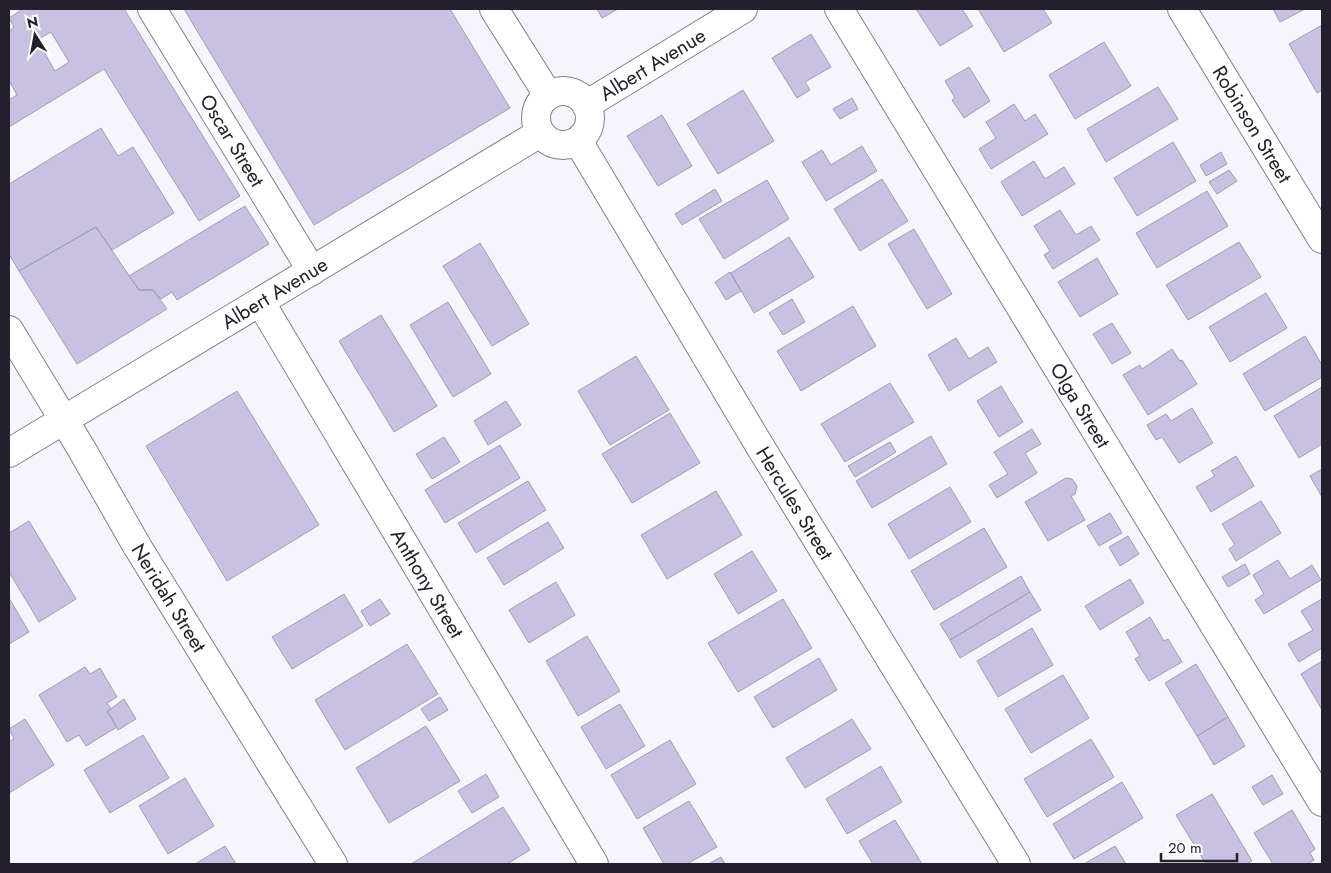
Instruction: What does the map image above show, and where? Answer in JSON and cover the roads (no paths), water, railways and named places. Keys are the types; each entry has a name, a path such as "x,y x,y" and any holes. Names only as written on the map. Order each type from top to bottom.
{"street":[{"name":"Oscar Street","path":"152,9 312,271"},
{"path":"494,9 548,95"},
{"name":"Albert Avenue","path":"586,105 743,9"},
{"name":"Olga Street","path":"839,9 1322,802"},
{"name":"Robinson Street","path":"1182,9 1322,240"},
{"path":"565,91 581,98 586,105 590,120 584,136 578,141 567,145 556,145 547,141 540,133 536,123 536,112 540,103 548,95 565,91"},
{"name":"Albert Avenue","path":"9,453 261,303 540,133"},
{"name":"Hercules Street","path":"578,141 761,448 1016,864"},
{"name":"Anthony Street","path":"261,303 594,864"},
{"name":"Neridah Street","path":"9,330 137,546 333,864"}]}
